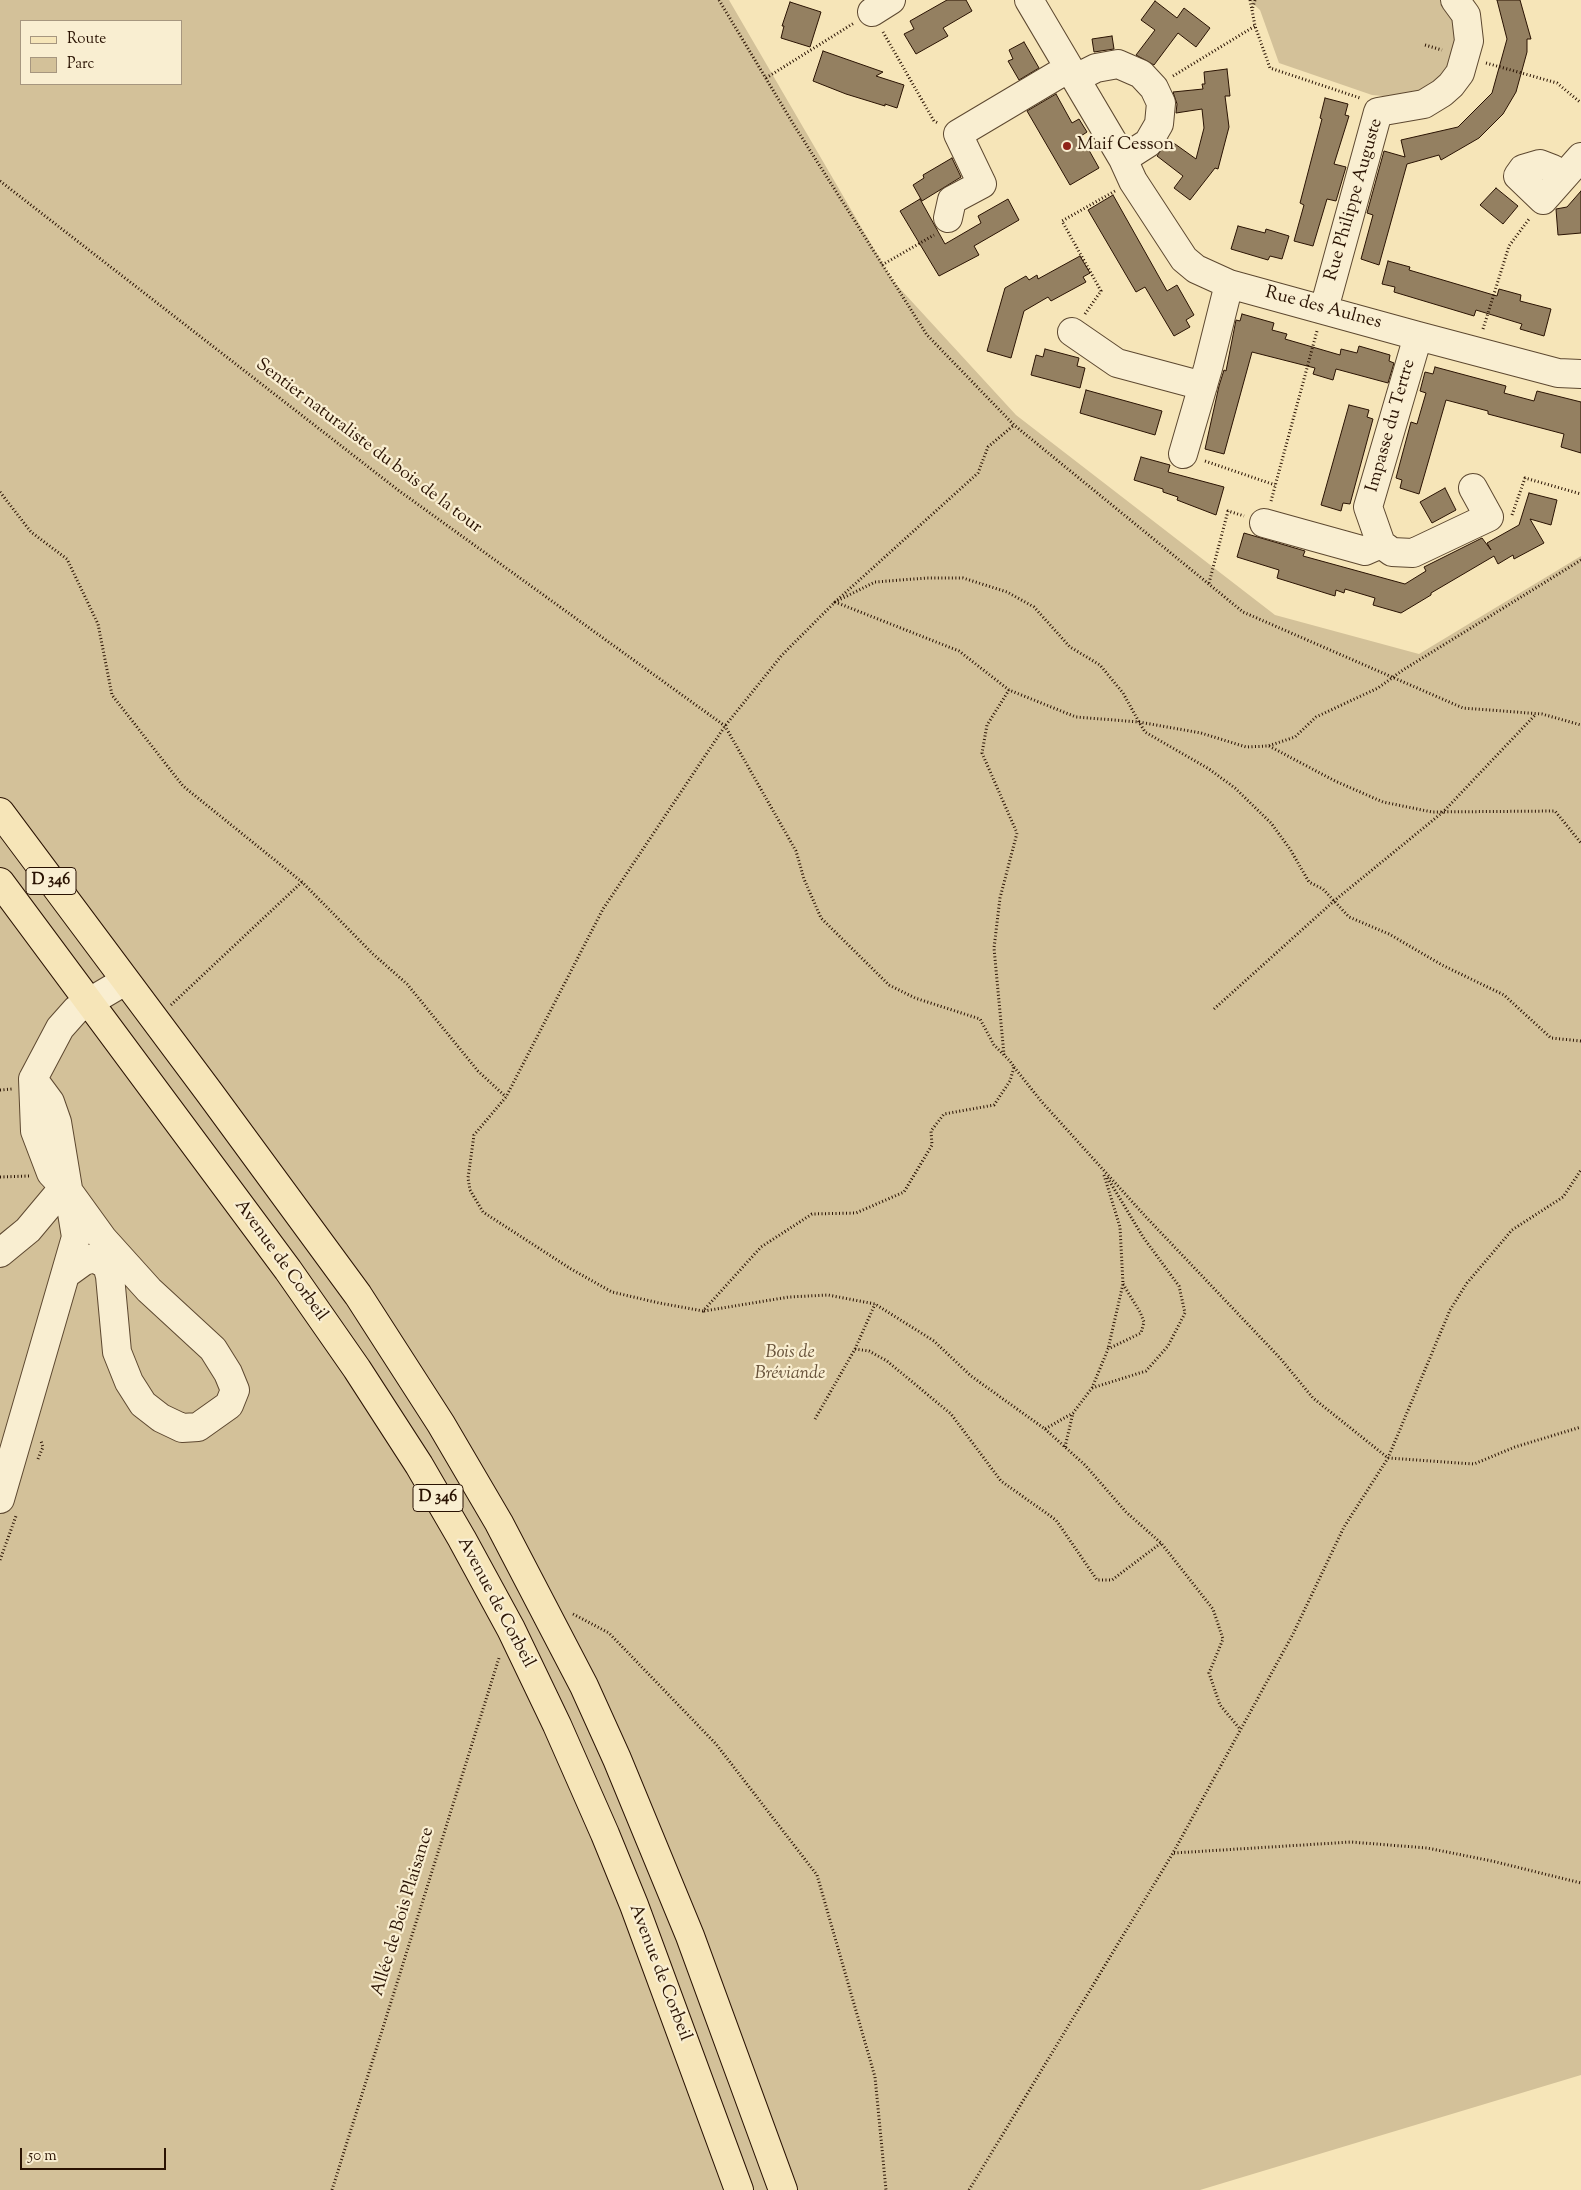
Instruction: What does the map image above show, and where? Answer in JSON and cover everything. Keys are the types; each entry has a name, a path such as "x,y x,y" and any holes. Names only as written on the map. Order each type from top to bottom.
{"main road":[{"name":"D 346","path":"0,812 358,1295 441,1424 499,1523 584,1686 663,1867 783,2190"},
{"name":"Avenue de Corbeil","path":"0,882 288,1270 352,1361 419,1465 462,1539 511,1630 553,1716 605,1834 634,1905 739,2190"}],"street":[{"name":"Rue des Aulnes","path":"1029,0 1128,170 1184,259 1196,268 1229,284 1324,308 1418,336 1558,373 1581,374"},
{"name":"Rue Philippe Auguste","path":"1324,308 1378,112 1424,104 1442,94 1460,73 1466,58 1468,41 1466,15 1456,0"},
{"path":"948,218 952,200 982,184 958,134 1073,73 1118,64 1142,74 1154,88 1161,104 1159,124 1128,170"},
{"path":"1562,178 1553,169 1540,164 1523,169 1518,176 1544,200 1581,157"},
{"path":"1183,454 1203,386 1229,284"},
{"path":"1072,332 1117,363 1203,386"},
{"name":"Impasse du Tertre","path":"1381,544 1368,507 1418,336"},
{"path":"1264,522 1365,550 1381,544 1392,552 1413,553 1489,517 1474,488"},
{"path":"66,1274 84,1261 94,1258 107,1265 110,1276 117,1352 129,1382 143,1404 161,1418 182,1428 198,1427 229,1405 234,1390 228,1373 214,1350 149,1290 103,1239 51,1173 35,1131 33,1079 60,1028 76,1010 125,981"},
{"path":"0,1253 28,1230 66,1190"},
{"path":"0,1499 76,1237 66,1190"}],"path":[{"path":"719,0 882,265 927,334 1014,425 1243,612 1463,708 1536,714 1581,726"},
{"path":"1250,0 1255,26 1270,68 1368,100 1378,112"},
{"path":"1252,10 1256,0"},
{"path":"766,78 881,6 934,121 958,134"},
{"path":"1154,88 1255,26"},
{"path":"1466,58 1557,83 1581,103"},
{"path":"1072,332 1101,291 1062,221 1128,170"},
{"name":"Sentier naturaliste du bois de la tour","path":"0,181 398,490 725,726 796,851 804,879 821,918 889,985 915,998 980,1019 994,1045 1005,1056 1040,1101 1103,1170"},
{"path":"1477,351 1508,246 1544,200"},
{"path":"882,265 943,230 948,218"},
{"path":"1209,583 1228,512 1264,522 1324,308"},
{"path":"1014,425 988,447 978,473 834,602 782,655 725,726 603,909 506,1097 474,1135 468,1178 470,1190 484,1212 564,1264 612,1292 703,1311 789,1297 828,1294 875,1304 934,1341 971,1376 1045,1429 1085,1465 1126,1512 1161,1543 1213,1609 1222,1639 1209,1674 1220,1705 1240,1729"},
{"path":"1183,454 1275,484"},
{"path":"1489,517 1513,515 1525,478 1581,494"},
{"path":"0,492 31,532 67,559 98,624 112,695 183,786 302,882 373,954 406,984 478,1071 506,1097"},
{"path":"834,602 959,651 1009,690 1076,718 1139,722 1201,733 1246,748 1268,746 1295,737 1316,718 1378,688 1581,560"},
{"path":"834,602 875,582 927,578 963,578 1007,592 1034,607 1070,647 1100,665 1123,693 1145,732 1209,769 1235,788 1271,823 1290,849 1308,882 1323,889 1349,918 1389,934 1442,964 1504,994 1550,1038 1581,1041"},
{"path":"1005,1056 994,948 1000,898 1017,833 982,752 987,725 1009,690"},
{"path":"1214,1008 1334,901 1443,812 1536,714"},
{"path":"1268,746 1335,781 1383,802 1432,812 1555,811 1581,843"},
{"path":"154,1020 302,882"},
{"path":"703,1311 761,1247 812,1214 856,1213 904,1192 932,1145 931,1131 944,1114 994,1105 1010,1081 1014,1067"},
{"path":"1045,1429 1073,1413 1092,1388 1108,1349 1123,1284 1120,1227 1103,1170"},
{"path":"1092,1388 1146,1371 1168,1346 1185,1314 1179,1286 1144,1237 1103,1170"},
{"path":"1103,1170 1280,1358 1313,1398 1388,1458 1474,1464 1515,1447 1581,1427"},
{"path":"969,2190 1173,1853 1293,1634 1344,1527 1388,1458 1450,1310 1468,1283 1512,1230 1562,1197 1581,1170"},
{"path":"1108,1349 1141,1333 1144,1322 1123,1284"},
{"path":"815,1419 855,1349 875,1304"},
{"path":"855,1349 868,1351 887,1361 951,1414 1001,1481 1056,1520 1097,1580 1112,1580 1161,1543"},
{"path":"1065,1447 1073,1413"},
{"path":"539,1597 609,1632 716,1744 817,1875 875,2077 886,2190"},
{"name":"Allée de Bois Plaisance","path":"332,2190 500,1653"},
{"path":"1173,1853 1351,1842 1428,1848 1492,1861 1581,1883"}],"green space":[{"name":"Bois de Bréviande","path":"0,0 729,0 892,280 1016,415 1275,615 1419,654 1581,556 1581,2075 1200,2190 0,2190"},
{"path":"1249,0 1443,0 1457,26 1455,58 1443,77 1405,98 1372,95 1279,63 1260,10"}],"building":[{"path":"947,0 966,0 972,11 943,28 948,36 916,54 904,34 914,29 910,21"},
{"path":"1497,0 1520,0 1531,39 1527,39 1527,52 1516,92 1503,114 1479,138 1441,160 1439,155 1407,164 1379,265 1361,259 1373,215 1367,213 1384,151 1405,157 1401,140 1458,127 1492,93 1507,39"},
{"path":"1155,1 1177,18 1184,8 1210,28 1196,47 1178,33 1154,65 1136,55 1155,30 1141,20"},
{"path":"790,2 821,12 810,47 781,38 784,26 782,26"},
{"path":"1112,36 1114,49 1094,52 1092,39"},
{"path":"1024,42 1039,68 1019,80 1008,61 1013,59 1009,50"},
{"path":"823,51 883,72 876,76 904,85 897,108 846,94 813,81"},
{"path":"1227,69 1230,96 1225,96 1229,127 1218,169 1215,168 1190,200 1174,188 1183,176 1157,156 1168,139 1196,159 1204,128 1202,109 1176,113 1177,104 1173,92 1203,89 1202,84 1205,84 1204,72"},
{"path":"1056,94 1072,123 1079,119 1087,132 1081,136 1099,168 1070,185 1027,111"},
{"path":"1325,98 1348,104 1345,115 1349,116 1334,164 1346,167 1336,201 1327,199 1313,246 1294,241 1304,205 1300,203 1322,119 1320,118"},
{"path":"952,158 961,177 922,201 913,185 924,178 923,175"},
{"path":"1496,188 1518,206 1503,224 1480,205"},
{"path":"1581,191 1581,233 1558,235 1556,209 1567,207"},
{"path":"1113,195 1167,291 1177,285 1194,315 1186,320 1190,327 1174,336 1145,287 1136,292 1088,210"},
{"path":"920,199 945,244 981,223 978,216 1008,199 1019,220 974,246 979,255 939,276 900,211"},
{"path":"1238,226 1265,233 1266,229 1289,236 1282,259 1270,256 1268,260 1231,249"},
{"path":"1080,256 1090,273 1083,277 1086,282 1051,301 1048,297 1024,311 1011,358 987,351 1005,288 1026,276 1029,280 1037,275 1038,279"},
{"path":"1388,261 1410,267 1409,270 1497,296 1499,289 1521,295 1520,301 1551,309 1544,336 1520,329 1522,324 1476,310 1474,316 1394,292 1395,287 1382,284"},
{"path":"1242,314 1274,323 1272,330 1287,334 1285,339 1340,355 1341,349 1357,353 1359,346 1390,355 1389,361 1394,363 1388,383 1336,369 1333,380 1313,374 1315,368 1252,352 1224,454 1205,449 1219,386 1224,370 1226,371 1236,320 1240,321"},
{"path":"1045,349 1079,358 1077,366 1085,368 1080,388 1031,375 1036,355 1043,357"},
{"path":"1435,367 1506,386 1504,393 1534,401 1537,391 1581,402 1581,453 1561,447 1564,434 1488,414 1488,411 1446,400 1419,494 1400,488 1402,480 1396,478 1411,422 1417,424 1426,393 1420,391 1425,372 1433,374"},
{"path":"1086,390 1162,411 1155,435 1080,413"},
{"path":"1349,405 1369,410 1367,417 1373,419 1350,504 1343,503 1341,511 1321,505"},
{"path":"1141,457 1170,465 1168,472 1224,487 1216,515 1177,500 1178,497 1163,492 1163,489 1134,480"},
{"path":"1445,488 1456,510 1432,523 1420,502"},
{"path":"1529,493 1557,500 1551,525 1530,519 1544,543 1514,559 1513,555 1498,564 1494,556 1401,613 1373,605 1375,598 1345,589 1344,593 1336,590 1335,596 1277,578 1279,570 1237,557 1244,533 1305,551 1303,556 1405,584 1426,571 1424,567 1482,538 1491,550 1487,543 1519,525"}],"place":[{"name":"Maif Cesson","path":"1067,146"}]}
